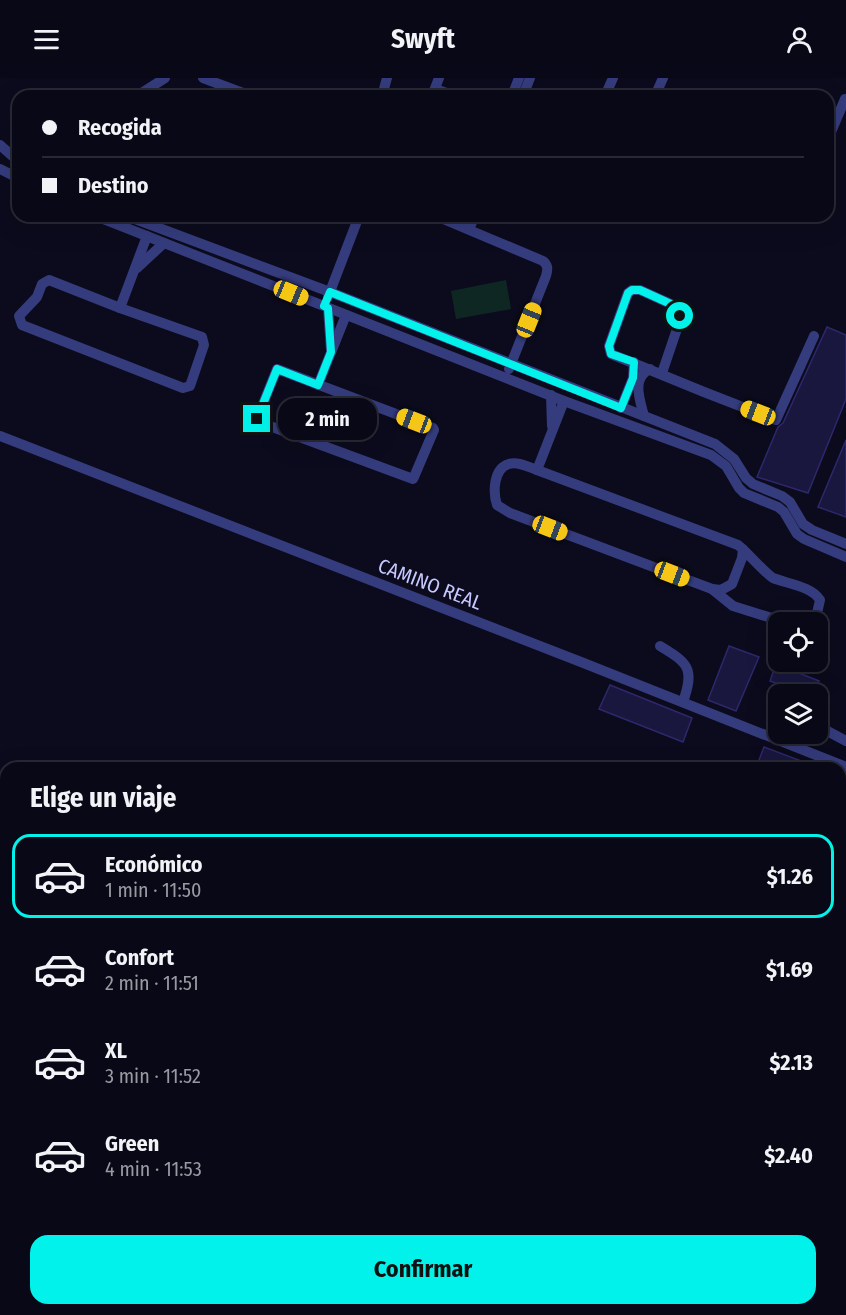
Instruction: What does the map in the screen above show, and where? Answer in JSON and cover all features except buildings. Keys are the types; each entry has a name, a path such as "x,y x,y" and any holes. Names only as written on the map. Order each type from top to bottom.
{"street":[{"path":"146,90 165,78"},
{"path":"203,78 235,90"},
{"path":"834,126 846,99"},
{"path":"0,145 12,156"},
{"path":"111,222 721,461 738,488 744,493 778,507 784,512 797,534 846,557"},
{"path":"143,222 330,292 715,444 734,459 746,478 753,484 782,495 790,502 803,524 846,544"},
{"path":"331,352 326,307 357,222"},
{"path":"460,222 469,229 543,261 548,267 506,378"},
{"path":"469,229 472,222"},
{"path":"120,308 147,236"},
{"path":"134,270 164,243"},
{"path":"49,280 120,308 202,337 204,345 190,386 183,388 22,325 19,316 37,297 45,281 49,280"},
{"path":"662,373 679,323 679,313 673,305 637,289 632,290 628,293 609,346 611,354 776,420 813,336"},
{"path":"318,385 346,315"},
{"path":"621,408 633,378 634,362"},
{"path":"277,369 318,385 433,428 412,479 259,422 257,419 277,369"},
{"path":"644,416 638,389 639,380 643,372 650,369"},
{"path":"551,395 552,429"},
{"path":"537,470 564,400"},
{"path":"676,442 681,430"},
{"name":"CAMINO REAL","path":"0,436 683,702 830,762"},
{"path":"768,617 733,606 712,590 510,513 497,505 493,495 499,471 507,464 515,463 731,542 759,563 770,577 815,592 820,600 817,612"},
{"path":"712,590 721,590 732,585 743,549"},
{"path":"660,646 684,660 688,669 687,690 683,702"},
{"path":"828,731 846,741"}],"green space":[{"path":"506,280 511,309 456,319 451,291"}],"route":[{"path":"257,419 277,369 318,385 331,352 328,308 324,306 330,292 621,408 633,378 634,362 611,354 609,346 628,293 632,290 640,290 673,305 680,316"}]}
